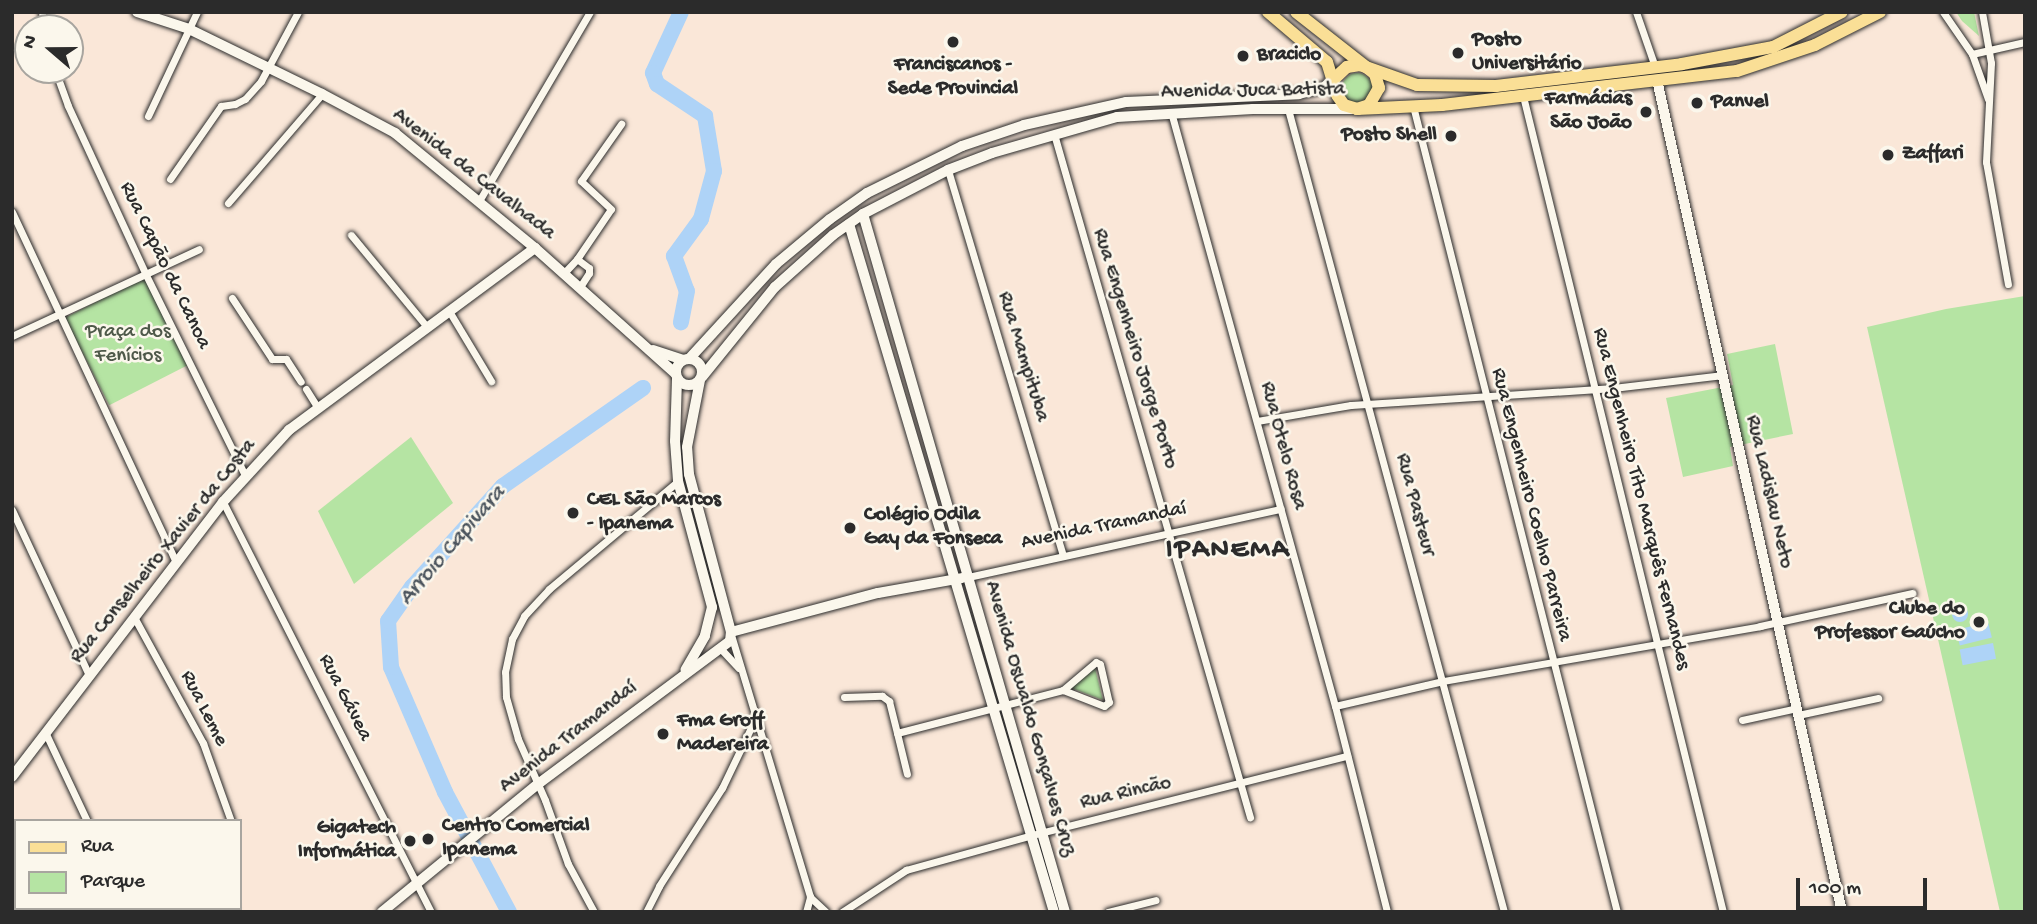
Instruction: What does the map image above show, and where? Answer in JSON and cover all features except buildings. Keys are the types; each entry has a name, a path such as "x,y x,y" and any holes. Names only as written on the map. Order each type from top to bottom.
{"main road":[{"name":"Avenida da Cavalhada","path":"137,12 189,29 269,67 395,133 564,273 650,349 677,377"},
{"path":"1268,12 1327,62 1340,100 1357,108 1369,105 1377,95 1378,82 1366,67 1299,13"},
{"name":"Avenida Juca Batista","path":"701,378 775,287 863,214 948,170 1054,134 1117,117 1171,112 1413,106 1523,96 1656,73 1773,47 1842,12"},
{"name":"Avenida Juca Batista","path":"677,377 686,360 776,264 830,219 867,193 962,146 1024,124 1126,102 1299,94 1322,88 1348,67 1366,67 1417,85 1469,86 1761,65 1815,45 1880,12"},
{"name":"Avenida da Cavalhada","path":"650,349 686,360"},
{"path":"677,377 675,441 678,481 712,607 707,631 709,646 720,649 728,645 730,632 689,474 687,447 701,367 686,360"},
{"path":"677,377 691,386 701,378"},
{"path":"707,631 719,622 730,632"},
{"name":"Avenida Tramandaí","path":"682,674 707,631"},
{"name":"Avenida Tramandaí","path":"382,912 538,784 682,674 720,649"}],"street":[{"path":"148,116 197,12"},
{"path":"170,180 221,106 245,99 269,67 298,12"},
{"path":"479,201 590,12"},
{"path":"1636,12 1656,73"},
{"path":"1943,12 1972,54 1989,103"},
{"path":"1982,12 1989,50 1991,86 1986,162 2008,284"},
{"path":"1972,54 2025,43"},
{"name":"Rua Ladislau Neto","path":"1656,73 1842,912"},
{"name":"Rua Capão da Canoa","path":"60,84 145,273 245,475"},
{"path":"228,203 322,94"},
{"name":"Rua Engenheiro Tito Marquês Fernandes","path":"1523,96 1723,912"},
{"name":"Rua Engenheiro Coelho Parreira","path":"1413,106 1617,912"},
{"name":"Rua Pasteur","path":"1288,109 1504,912"},
{"name":"Rua Otelo Rosa","path":"1171,112 1335,706 1387,912"},
{"path":"564,273 577,259 611,209 581,181 621,124"},
{"name":"Rua Engenheiro Jorge Porto","path":"1054,134 1250,817"},
{"name":"Rua Mampituba","path":"948,170 1063,555"},
{"path":"12,212 176,562"},
{"name":"Avenida Oswaldo Gonçalves Cruz","path":"863,214 968,577 999,705"},
{"name":"Avenida Oswaldo Gonçalves Cruz","path":"849,224 919,459 999,705 1037,833 1065,912"},
{"path":"351,235 427,327"},
{"name":"Rua Conselheiro Xavier da Costa","path":"12,777 223,502 289,430 535,248"},
{"path":"12,336 200,249"},
{"path":"577,259 590,272 580,287"},
{"path":"232,298 272,359 286,359 301,382"},
{"path":"449,311 491,381"},
{"path":"887,349 899,345"},
{"path":"1257,421 1309,410 1368,404 1595,389 1723,375"},
{"path":"306,389 318,408"},
{"path":"919,459 932,455"},
{"path":"594,912 568,864 514,729 506,697 505,673 512,639 524,616 549,589 678,481"},
{"name":"Rua Gávea","path":"223,502 431,912"},
{"name":"Avenida Tramandaí","path":"730,632 878,593 968,577 1281,509"},
{"path":"12,510 89,675"},
{"path":"1335,706 1443,681 1778,622 1912,593"},
{"name":"Rua Leme","path":"134,617 203,743 230,819"},
{"path":"730,632 810,897 826,912"},
{"path":"720,649 742,671"},
{"path":"897,733 1063,690 1098,662 1109,702 1104,706 1063,690"},
{"path":"844,697 874,694 889,701 907,774"},
{"path":"1742,720 1878,698"},
{"path":"646,912 659,886 722,788 757,715"},
{"path":"46,734 86,819"},
{"name":"Rua Rincão","path":"842,912 906,870 1037,833 1347,756"},
{"name":"Avenida Oswaldo Gonçalves Cruz","path":"1037,833 1054,912"},
{"path":"806,912 810,897"},
{"path":"1108,912 1156,900"}],"green space":[{"path":"1956,12 1974,12 1979,36 1962,21"},
{"path":"1357,73 1363,74 1371,82 1371,94 1363,102 1357,103 1351,102 1343,94 1342,88 1343,82 1351,74"},
{"name":"Praça dos Fenícios","path":"145,277 189,364 109,405 65,318"},
{"name":"Clube do Professor Gaúcho","path":"2025,296 2025,912 2000,912 1867,327 1946,309"},
{"path":"1775,344 1793,434 1730,447 1733,466 1683,477 1666,398 1733,385 1727,354"},
{"path":"411,437 453,503 354,584 318,511"},
{"path":"1095,668 1103,700 1071,688"}],"water":[{"path":"1960,606 1966,608 1966,620 1960,622 1954,620 1952,614 1954,608"},
{"path":"1988,622 1992,638 1960,646 1956,630"},
{"path":"1993,643 1996,659 1963,665 1960,649"}],"waterway":[{"name":"Arroio Capivara","path":"681,12 653,73 657,84 705,116 714,171 701,219 674,256 687,291 681,322"},
{"name":"Arroio Capivara","path":"509,912 445,792 391,667 388,621 412,587 503,486 643,388"}],"place":[{"name":"Franciscanos - Sede Provincial","path":"953,42"},
{"name":"Posto Universitário","path":"1458,53"},
{"name":"Braciclo","path":"1243,56"},
{"name":"Panvel","path":"1697,103"},
{"name":"Farmácias São João","path":"1646,112"},
{"name":"Posto Shell","path":"1451,136"},
{"name":"Zaffari","path":"1888,155"},
{"name":"CEL São Marcos - Ipanema","path":"573,513"},
{"name":"Colégio Odila Gay da Fonseca","path":"850,528"},
{"name":"Clube do Professor Gaúcho","path":"1979,622"},
{"name":"Fma Groff Madereira","path":"663,734"},
{"name":"Centro Comercial Ipanema","path":"428,839"},
{"name":"Gigatech Informática","path":"410,841"}],"district":[{"name":"IPANEMA","path":"1228,551"}]}
